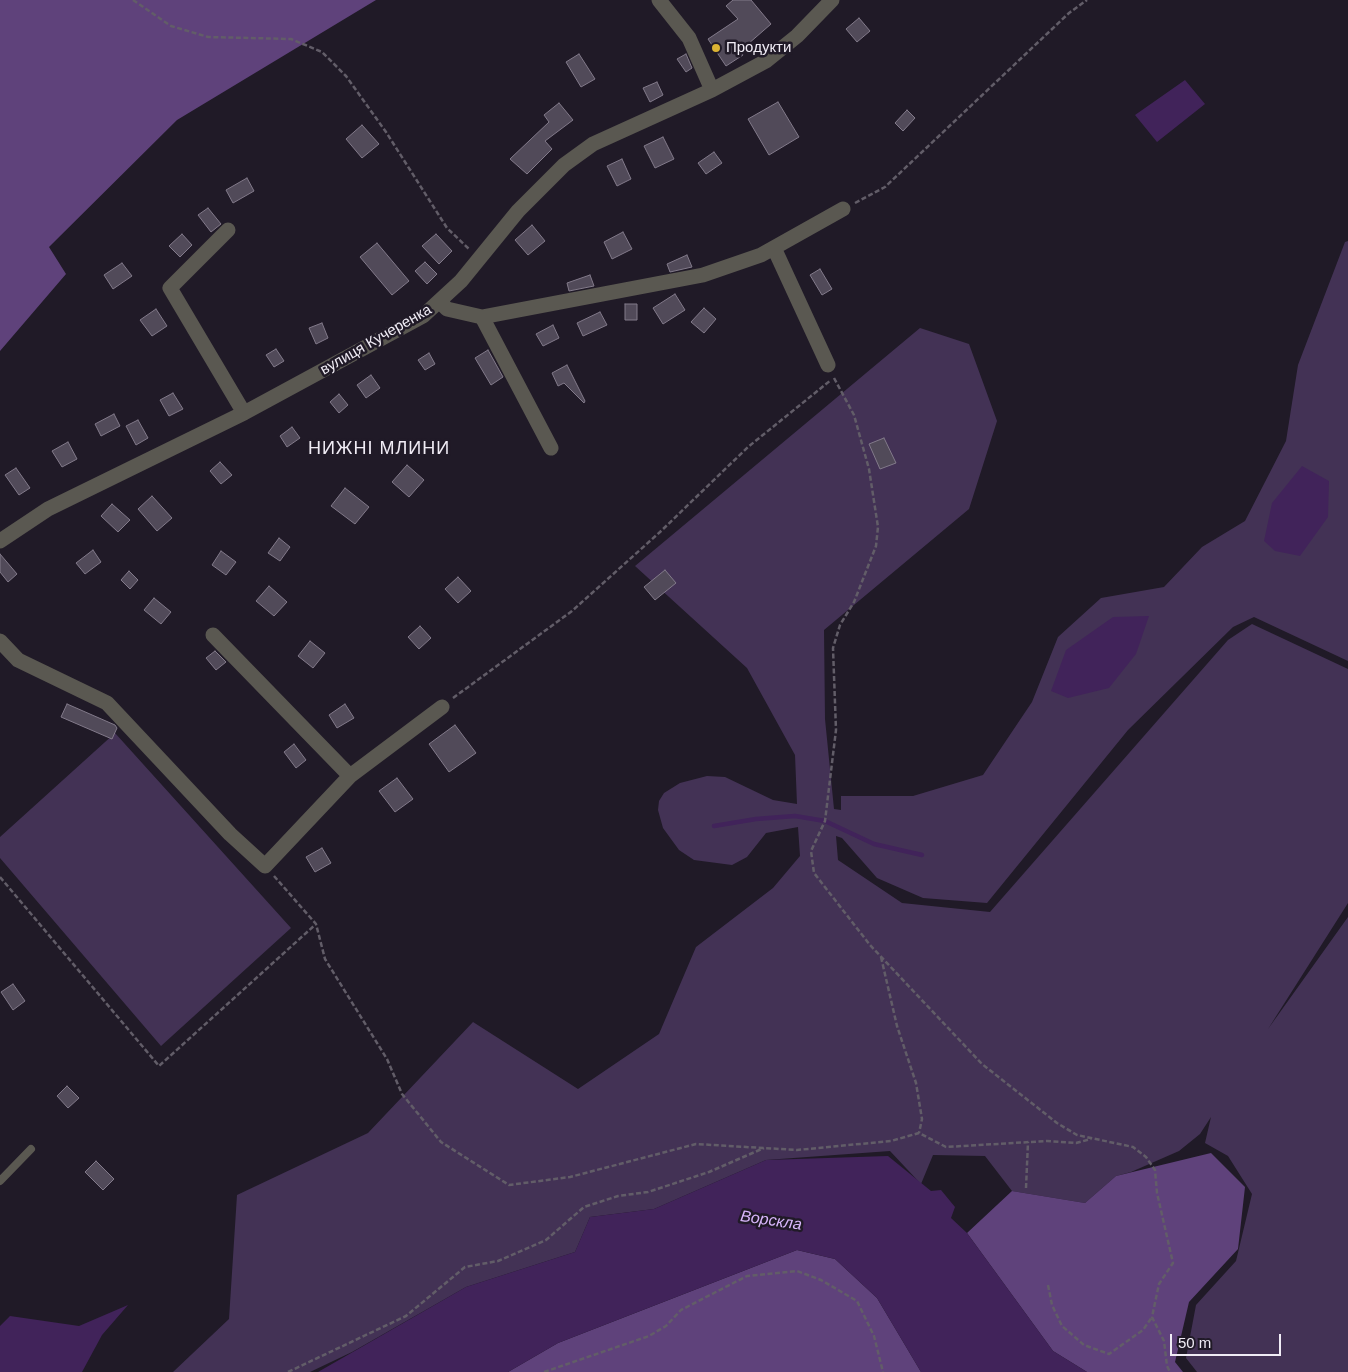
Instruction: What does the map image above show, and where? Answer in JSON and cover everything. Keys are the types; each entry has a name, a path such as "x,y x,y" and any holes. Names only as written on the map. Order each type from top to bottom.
{"street":[{"path":"659,0 689,38 712,90"},
{"name":"вулиця Кучеренка","path":"0,541 48,509 244,413 423,316 440,302 480,259 528,200 564,164 593,144 712,90 753,69 781,50 832,0"},
{"path":"440,302 447,309 482,317 703,275 761,255 843,209"},
{"path":"228,230 170,288 244,413"},
{"path":"774,248 831,372"},
{"path":"482,317 551,448"},
{"path":"213,635 350,776"},
{"path":"0,641 18,660 107,703 230,834 265,866 350,776 442,707"}],"lane":[{"path":"0,1180 31,1149"}],"path":[{"path":"133,0 171,26 208,37 291,40 322,52 346,76 386,132 447,228 480,259"},
{"path":"843,209 885,187 1069,13 1086,0"},
{"path":"442,707 572,611 660,532 748,447 831,372 854,414 869,469 878,527 876,546 854,602 840,625 833,648 836,730 824,821 811,851 814,873 880,956 982,1064 1057,1123 1077,1135 1133,1147 1146,1157 1155,1170 1157,1192 1172,1263 1159,1284 1152,1317 1143,1330 1109,1354 1084,1345 1062,1326 1052,1305 1048,1285"},
{"path":"265,866 316,924 325,959 387,1059 402,1094 441,1142 509,1185 570,1176 696,1144 797,1150 891,1141 919,1133 946,1146 1028,1142 1076,1143 1093,1139"},
{"path":"0,877 160,1066 316,924"},
{"path":"880,956 897,1026 916,1083 922,1119 919,1133"},
{"path":"1026,1188 1028,1142"},
{"path":"288,1372 406,1316 465,1267 498,1261 546,1240 584,1207 618,1196 648,1192 709,1172 765,1148"},
{"path":"544,1372 649,1336 666,1326 681,1310 747,1276 797,1271 821,1280 857,1301 874,1336 883,1372"},
{"path":"1152,1317 1164,1341 1167,1366 1170,1372"}],"shaded area":[{"path":"0,0 376,0 177,120 49,247 66,274 0,351"},
{"path":"1348,241 1348,661 1254,617 1233,627 1128,730 987,903 923,898 877,878 842,838 836,836 838,860 902,903 990,912 1228,640 1252,624 1348,669 1348,903 1268,1029 1348,917 1348,1372 1197,1372 1186,1358 1196,1305 1236,1261 1252,1194 1228,1156 1205,1143 1211,1117 1200,1134 1179,1151 1131,1172 1116,1176 1085,1203 1012,1191 985,1156 933,1155 921,1184 890,1151 766,1160 654,1209 590,1217 575,1252 466,1287 352,1352 310,1372 173,1372 229,1319 237,1195 368,1133 473,1022 578,1089 659,1034 696,947 773,888 800,856 798,827 766,833 747,857 732,865 694,860 679,850 663,828 658,810 659,801 664,793 680,783 707,776 725,777 773,800 797,804 795,755 747,668 635,566 920,328 969,344 997,421 969,509 824,630 825,719 834,809 841,810 841,796 913,796 983,775 1032,702 1058,637 1101,598 1164,587 1202,547 1245,521 1286,441 1298,365 1345,242"},
{"path":"115,733 291,928 161,1046 0,858 0,837"},
{"path":"1211,1153 1245,1187 1238,1249 1189,1302 1175,1362 1183,1372 1087,1372 1053,1351 967,1233 1012,1191 1085,1203 1116,1176"},
{"path":"797,1250 835,1259 877,1298 921,1372 508,1372 558,1343"}],"water":[{"path":"1185,80 1205,104 1157,142 1135,115"},
{"path":"1302,466 1329,481 1328,517 1300,556 1275,551 1264,541 1272,503"},
{"path":"1149,616 1136,654 1109,688 1068,698 1051,691 1066,650 1113,617"},
{"name":"Ворскла","path":"888,1156 931,1191 941,1190 955,1207 951,1218 967,1233 1053,1351 1087,1372 921,1372 877,1298 835,1259 797,1250 558,1343 508,1372 318,1372 466,1287 575,1252 590,1217 654,1209 766,1160"},
{"path":"128,1305 102,1335 82,1372 0,1372 0,1326 10,1316 79,1326"}],"building":[{"path":"733,0 751,0 771,24 740,51 743,55 726,66 708,39 738,19 726,6"},
{"path":"859,18 870,31 857,42 846,29"},
{"path":"579,54 595,79 581,87 566,62"},
{"path":"686,54 692,68 686,72 677,59"},
{"path":"657,82 663,95 650,102 643,88"},
{"path":"778,102 799,137 769,155 748,119"},
{"path":"559,103 573,120 545,141 552,149 527,174 510,159 549,122 544,115"},
{"path":"907,110 915,118 903,131 895,123"},
{"path":"362,125 379,144 362,158 346,139"},
{"path":"663,137 674,159 655,168 644,146"},
{"path":"714,152 722,163 706,174 698,163"},
{"path":"622,159 631,179 617,186 607,166"},
{"path":"247,178 254,191 233,203 226,190"},
{"path":"208,208 221,224 211,232 198,215"},
{"path":"532,225 545,241 528,255 515,240"},
{"path":"623,232 632,249 612,259 604,242"},
{"path":"182,234 192,245 180,257 169,246"},
{"path":"436,234 452,251 439,264 422,246"},
{"path":"377,243 409,281 392,295 360,257"},
{"path":"687,255 692,267 670,272 667,264"},
{"path":"425,262 437,274 427,284 415,271"},
{"path":"122,263 132,276 113,289 104,275"},
{"path":"820,269 832,289 822,295 810,275"},
{"path":"590,275 594,286 569,291 567,283"},
{"path":"675,294 685,310 663,324 653,308"},
{"path":"625,304 637,304 637,320 625,320"},
{"path":"704,308 716,319 704,333 691,322"},
{"path":"156,309 167,326 152,336 140,320"},
{"path":"600,312 607,325 583,336 577,323"},
{"path":"322,323 328,338 316,344 309,328"},
{"path":"553,325 559,338 543,346 536,334"},
{"path":"276,349 284,361 274,367 266,355"},
{"path":"488,350 503,377 491,385 475,358"},
{"path":"429,353 435,364 425,370 418,360"},
{"path":"567,365 585,401 584,403 564,383 558,386 552,373"},
{"path":"371,375 380,388 366,398 357,385"},
{"path":"173,393 183,409 169,416 160,400"},
{"path":"339,394 348,405 339,413 330,402"},
{"path":"114,414 120,426 101,436 95,424"},
{"path":"138,420 148,438 136,445 126,426"},
{"path":"292,427 300,438 287,447 280,436"},
{"path":"884,438 896,463 880,469 869,444"},
{"path":"68,442 77,459 62,467 52,451"},
{"path":"220,462 232,475 221,484 210,471"},
{"path":"407,465 424,480 409,497 392,482"},
{"path":"16,468 30,488 19,495 5,475"},
{"path":"345,488 369,507 355,524 331,506"},
{"path":"152,496 172,518 157,531 138,509"},
{"path":"112,504 130,520 118,532 101,516"},
{"path":"279,538 290,547 280,561 268,553"},
{"path":"93,550 101,562 85,574 76,563"},
{"path":"221,551 236,562 226,575 212,565"},
{"path":"0,554 17,574 8,582 0,572"},
{"path":"665,570 676,583 655,600 644,587"},
{"path":"129,571 138,580 130,589 121,580"},
{"path":"458,577 471,591 458,603 445,589"},
{"path":"269,586 287,602 274,616 256,601"},
{"path":"154,598 171,612 161,624 144,610"},
{"path":"420,626 431,638 419,649 408,637"},
{"path":"310,641 325,653 313,668 298,656"},
{"path":"215,651 226,662 216,670 206,658"},
{"path":"67,704 115,725 117,728 112,739 61,717"},
{"path":"345,704 354,718 337,728 329,715"},
{"path":"455,725 476,753 449,772 429,744"},
{"path":"294,744 306,760 296,768 284,752"},
{"path":"397,778 413,799 395,812 379,791"},
{"path":"322,848 331,863 315,872 306,857"},
{"path":"13,984 25,1001 13,1010 1,992"},
{"path":"67,1086 79,1098 68,1108 57,1096"},
{"path":"96,1161 114,1179 103,1190 85,1172"}],"waterway":[{"path":"714,826 756,819 795,816 825,821 874,844 922,855"}],"place":[{"name":"Продукти","path":"716,48"}],"district":[{"name":"НИЖНІ МЛИНИ","path":"379,449"}]}
